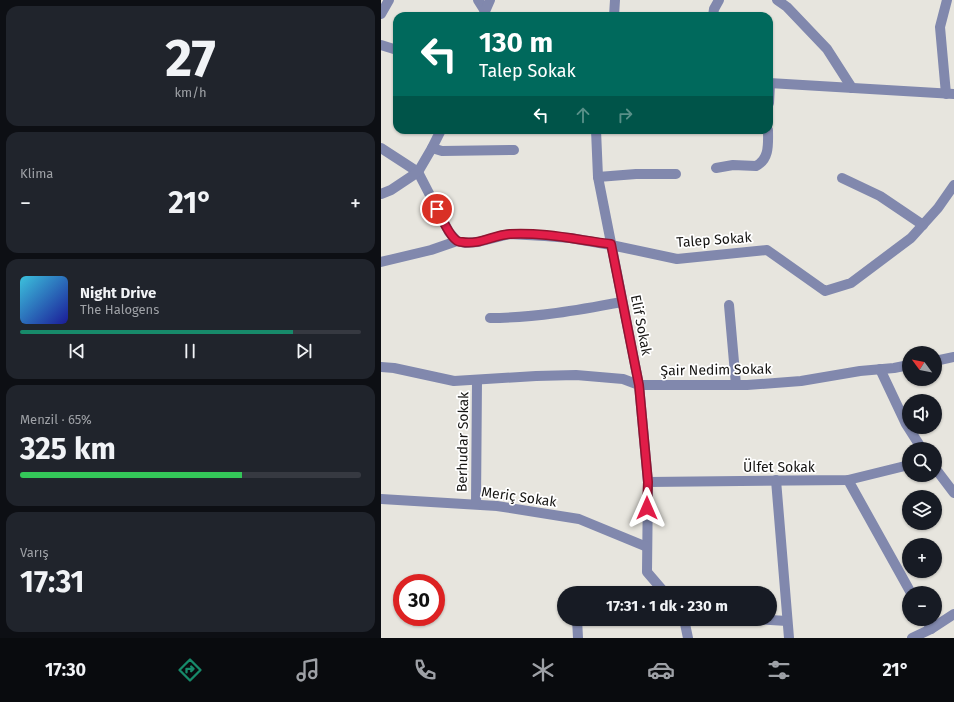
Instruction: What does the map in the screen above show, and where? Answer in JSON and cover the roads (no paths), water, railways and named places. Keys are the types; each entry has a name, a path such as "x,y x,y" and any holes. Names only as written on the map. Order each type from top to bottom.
{"street":[{"path":"381,14 389,0"},
{"path":"478,0 483,12"},
{"path":"485,12 490,0"},
{"path":"614,12 615,0"},
{"path":"714,12 719,0"},
{"path":"777,0 790,4 827,49 852,88"},
{"path":"773,83 950,94 940,26 947,0"},
{"path":"381,45 393,49"},
{"path":"381,194 391,190 418,172 439,134"},
{"name":"Elif Sokak","path":"596,134 598,177 639,385 648,482 647,572 659,586"},
{"path":"716,168 733,165 756,166 765,157 768,151 768,134"},
{"path":"381,148 418,172 449,232 457,241 431,250 381,262"},
{"path":"432,148 442,151 514,150"},
{"path":"598,177 636,174 676,174"},
{"path":"842,178 881,196 923,225"},
{"name":"Talep Sokak","path":"457,241 478,242 509,234 524,234 570,238 611,244 677,259 767,250 825,291 851,283 911,238 938,208 954,185"},
{"path":"490,318 528,317 623,302"},
{"path":"729,305 736,385"},
{"path":"942,360 954,357"},
{"name":"Şair Nedim Sokak","path":"381,368 394,368 454,381 536,376 576,376 623,379 639,385 747,385 801,381 860,371 902,367"},
{"path":"880,369 906,424 918,442"},
{"name":"Berhudar Sokak","path":"476,504 477,380"},
{"name":"Ülfet Sokak","path":"648,482 848,480 902,467"},
{"path":"942,477 954,493"},
{"path":"776,480 789,638"},
{"path":"848,480 907,586"},
{"name":"Meriç Sokak","path":"381,500 497,506 579,520 647,548"},
{"path":"912,638 931,629 954,614"},
{"path":"777,620 787,621"},
{"path":"577,626 578,638"},
{"path":"685,626 688,638"}]}
